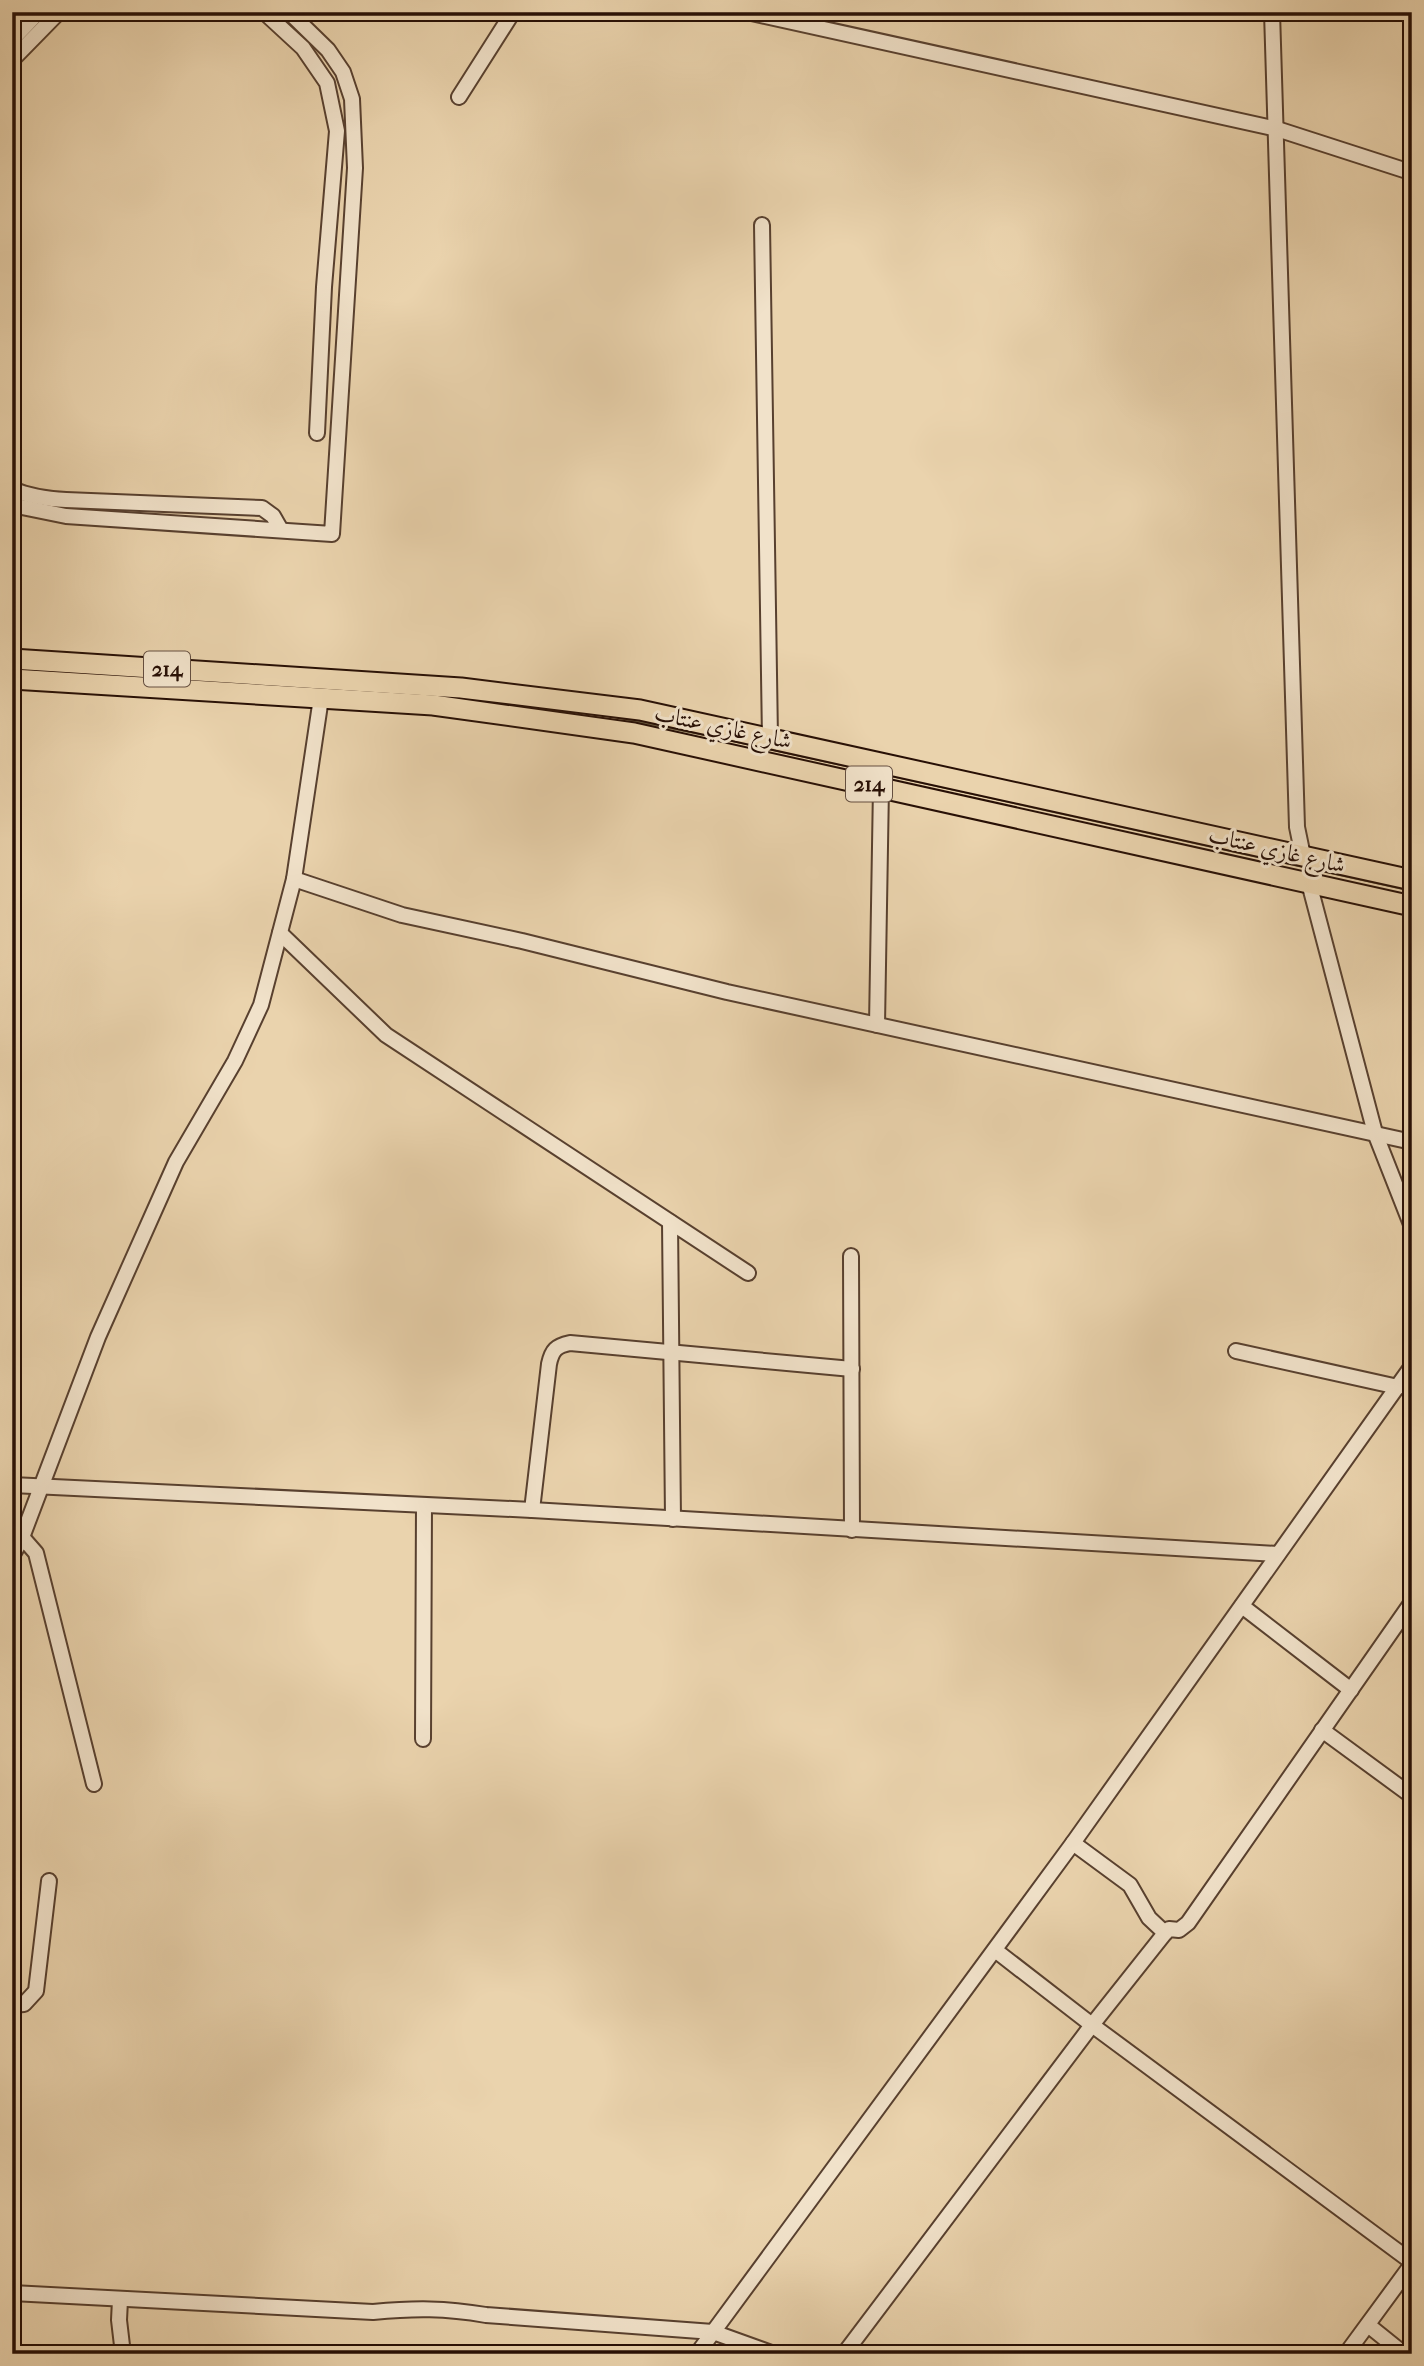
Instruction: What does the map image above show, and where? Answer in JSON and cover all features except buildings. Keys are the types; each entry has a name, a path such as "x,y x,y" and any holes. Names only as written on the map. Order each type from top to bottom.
{"highway":[{"name":"214","path":"12,659 461,688 640,710 1412,880"},
{"name":"شارع غازي عنتاب","path":"12,679 433,705 634,733 1412,906"}],"street":[{"path":"12,40 39,12"},
{"path":"12,60 59,12"},
{"path":"264,12 303,48 327,83 337,131 324,287 317,433"},
{"path":"459,97 513,12"},
{"path":"747,12 1277,129 1412,171"},
{"path":"1272,12 1297,827 1303,856"},
{"path":"12,505 66,516 331,534 355,167 352,99 343,72 328,50 290,13 279,26"},
{"path":"762,225 770,738"},
{"path":"12,489 43,499 262,508 273,516 281,530"},
{"path":"12,1556 22,1537 98,1337 176,1161 235,1060 261,1005 294,879 321,698"},
{"path":"877,1025 881,787"},
{"path":"294,879 402,915 522,941 727,992 1412,1142"},
{"path":"1309,883 1374,1133 1412,1227"},
{"path":"280,933 386,1035 748,1273"},
{"path":"670,1222 673,1519"},
{"path":"852,1256 852,1530"},
{"path":"532,1510 552,1352 558,1345 570,1343 852,1369"},
{"path":"1236,1350 1398,1387"},
{"path":"697,2354 1073,1843 1412,1366"},
{"path":"12,1485 532,1510 1278,1554"},
{"path":"423,1739 424,1505"},
{"path":"22,1537 36,1553 93,1784"},
{"path":"844,2354 1092,2025 1165,1933 1179,1930 1188,1923 1412,1602"},
{"path":"1242,1606 1350,1690"},
{"path":"1322,1730 1412,1796"},
{"path":"1073,1843 1130,1885 1149,1918 1165,1933"},
{"path":"12,2005 24,2004 36,1991 49,1881"},
{"path":"995,1950 1412,2263 1346,2354"},
{"path":"12,2293 373,2312 415,2307 449,2309 486,2315 713,2332 774,2354"},
{"path":"120,2300 119,2320 123,2354"},
{"path":"1367,2325 1404,2354"}],"green space":[{"path":"12,668 304,683 600,709 1412,887 1412,891 594,713 462,700 12,671"}]}
